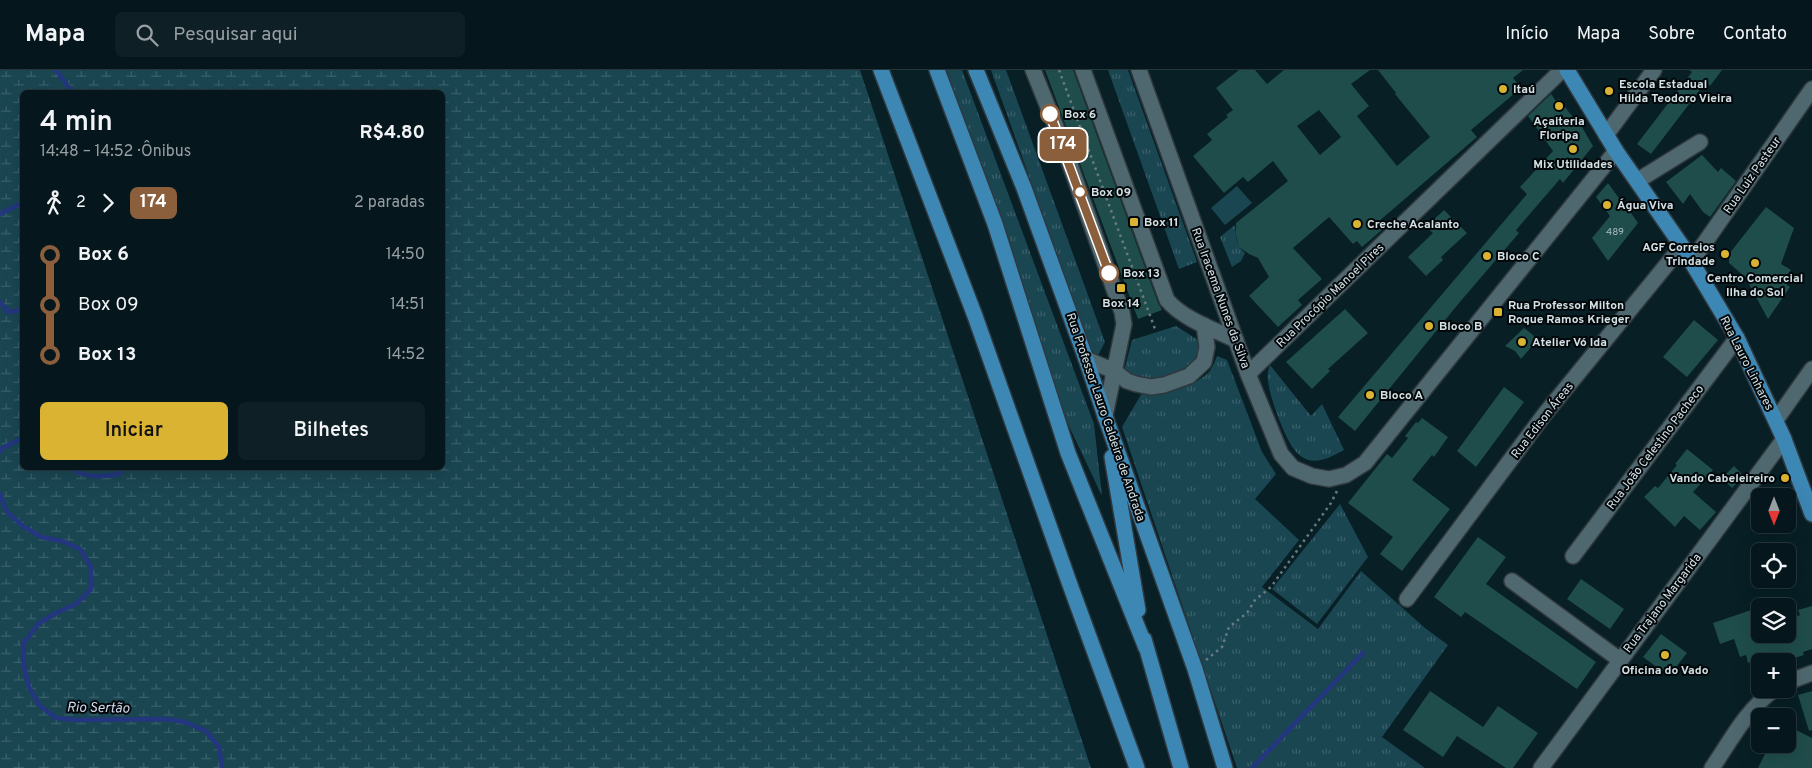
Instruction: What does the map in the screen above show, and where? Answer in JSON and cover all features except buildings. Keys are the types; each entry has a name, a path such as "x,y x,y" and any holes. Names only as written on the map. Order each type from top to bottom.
{"main road":[{"path":"881,70 975,316 1137,768"},
{"path":"936,70 996,224 1068,453 1146,648"},
{"name":"Rua Professor Lauro Caldeira de Andrada","path":"976,70 1024,188 1086,359 1195,669 1225,768"},
{"name":"Rua Lauro Linhares","path":"1566,70 1616,151 1692,261 1737,338 1809,495 1812,514"},
{"path":"1105,416 1127,551 1146,648 1181,768"}],"street":[{"path":"1033,70 1062,142 1122,312 1124,324 1105,416"},
{"path":"1083,70 1167,300 1171,305 1204,325 1236,340"},
{"name":"Rua Iracema Nunes da Silva","path":"1139,70 1248,374 1281,454 1293,468 1312,476 1329,479 1346,474"},
{"name":"Rua Procópio Manoel Pires","path":"1248,374 1562,70"},
{"path":"1606,135 1654,70"},
{"name":"Rua Luiz Pasteur","path":"1692,261 1812,89"},
{"path":"1637,181 1700,142"},
{"path":"1346,474 1365,463 1616,151"},
{"name":"Rua Edison Áreas","path":"1407,599 1544,416 1682,246"},
{"path":"1086,359 1114,371 1127,381 1151,386 1164,385 1189,376 1204,362 1206,347 1204,325"},
{"name":"Rua João Celestino Pacheco","path":"1573,556 1737,338"},
{"path":"1776,420 1812,368"},
{"name":"Rua Trajano Margarida","path":"1541,768 1784,439"},
{"path":"1512,581 1620,660"},
{"path":"1796,679 1812,673"},
{"path":"1712,768 1744,720 1763,698"}],"path":[{"path":"1059,70 1155,329"},
{"path":"1195,669 1222,647 1230,627 1247,613 1255,600 1271,587 1331,502 1346,474"}],"green space":[{"path":"0,70 860,70 1091,768 0,768"},
{"path":"942,70 962,70 1094,424 1102,496 1060,407"},
{"path":"991,70 1006,70 1105,342 1095,361"},
{"path":"1108,70 1128,70 1197,262 1179,269"},
{"path":"1237,186 1252,203 1225,225 1211,208"},
{"path":"1235,225 1238,244 1245,253 1241,261 1232,267 1220,237"},
{"path":"1176,326 1201,342 1200,358 1179,372 1155,379 1138,378 1124,371 1132,340"},
{"path":"1217,356 1227,360 1262,452 1276,474 1255,499 1299,540 1262,587 1318,629 1361,571 1425,628 1448,645 1382,737 1425,768 1237,768 1122,427 1142,393 1168,391 1194,383 1208,373"},
{"path":"1270,365 1311,416 1322,404 1344,450 1336,455 1313,461 1304,458 1294,450 1281,425 1271,396 1268,376"},
{"path":"1340,504 1368,557 1317,624 1272,589"}],"waterway":[{"name":"Rio Sertão","path":"56,70 71,90"},
{"name":"Rio Sertão","path":"0,214 20,204"},
{"name":"Rio Sertão","path":"0,302 8,312 20,310"},
{"name":"Rio Sertão","path":"0,452 1,449 20,439"},
{"name":"Rio Sertão","path":"74,470 81,474 100,476 119,474 122,470"},
{"name":"Rio Sertão","path":"0,494 7,512 23,526 41,537 62,541 80,549 91,567 91,589 76,604 38,624 23,644 24,666 29,687 39,705 56,718 77,720 165,719 185,722 206,731 219,747 222,768"},
{"path":"1252,768 1363,653"}],"bus line":[{"name":"174","path":"1050,114 1062,142 1109,273"}],"place":[{"name":"Itaú","path":"1503,89"},
{"name":"Escola Estadual Hilda Teodoro Vieira","path":"1609,91"},
{"name":"Açaiteria Floripa","path":"1559,106"},
{"name":"Box 6","path":"1050,114"},
{"name":"Mix Utilidades","path":"1573,149"},
{"name":"Box 09","path":"1080,192"},
{"name":"Água Viva","path":"1607,205"},
{"name":"Box 11","path":"1134,222"},
{"name":"Creche Acalanto","path":"1357,224"},
{"name":"AGF Correios Trindade","path":"1725,254"},
{"name":"Bloco C","path":"1487,256"},
{"name":"Centro Comercial Ilha do Sol","path":"1755,263"},
{"name":"Box 13","path":"1109,273"},
{"name":"Box 14","path":"1121,288"},
{"name":"Rua Professor Milton Roque Ramos Krieger","path":"1498,312"},
{"name":"Bloco B","path":"1429,326"},
{"name":"Atelier Vó Ida","path":"1522,342"},
{"name":"Bloco A","path":"1370,395"},
{"name":"Vando Cabeleireiro","path":"1785,478"},
{"name":"Oficina do Vado","path":"1665,655"}]}
